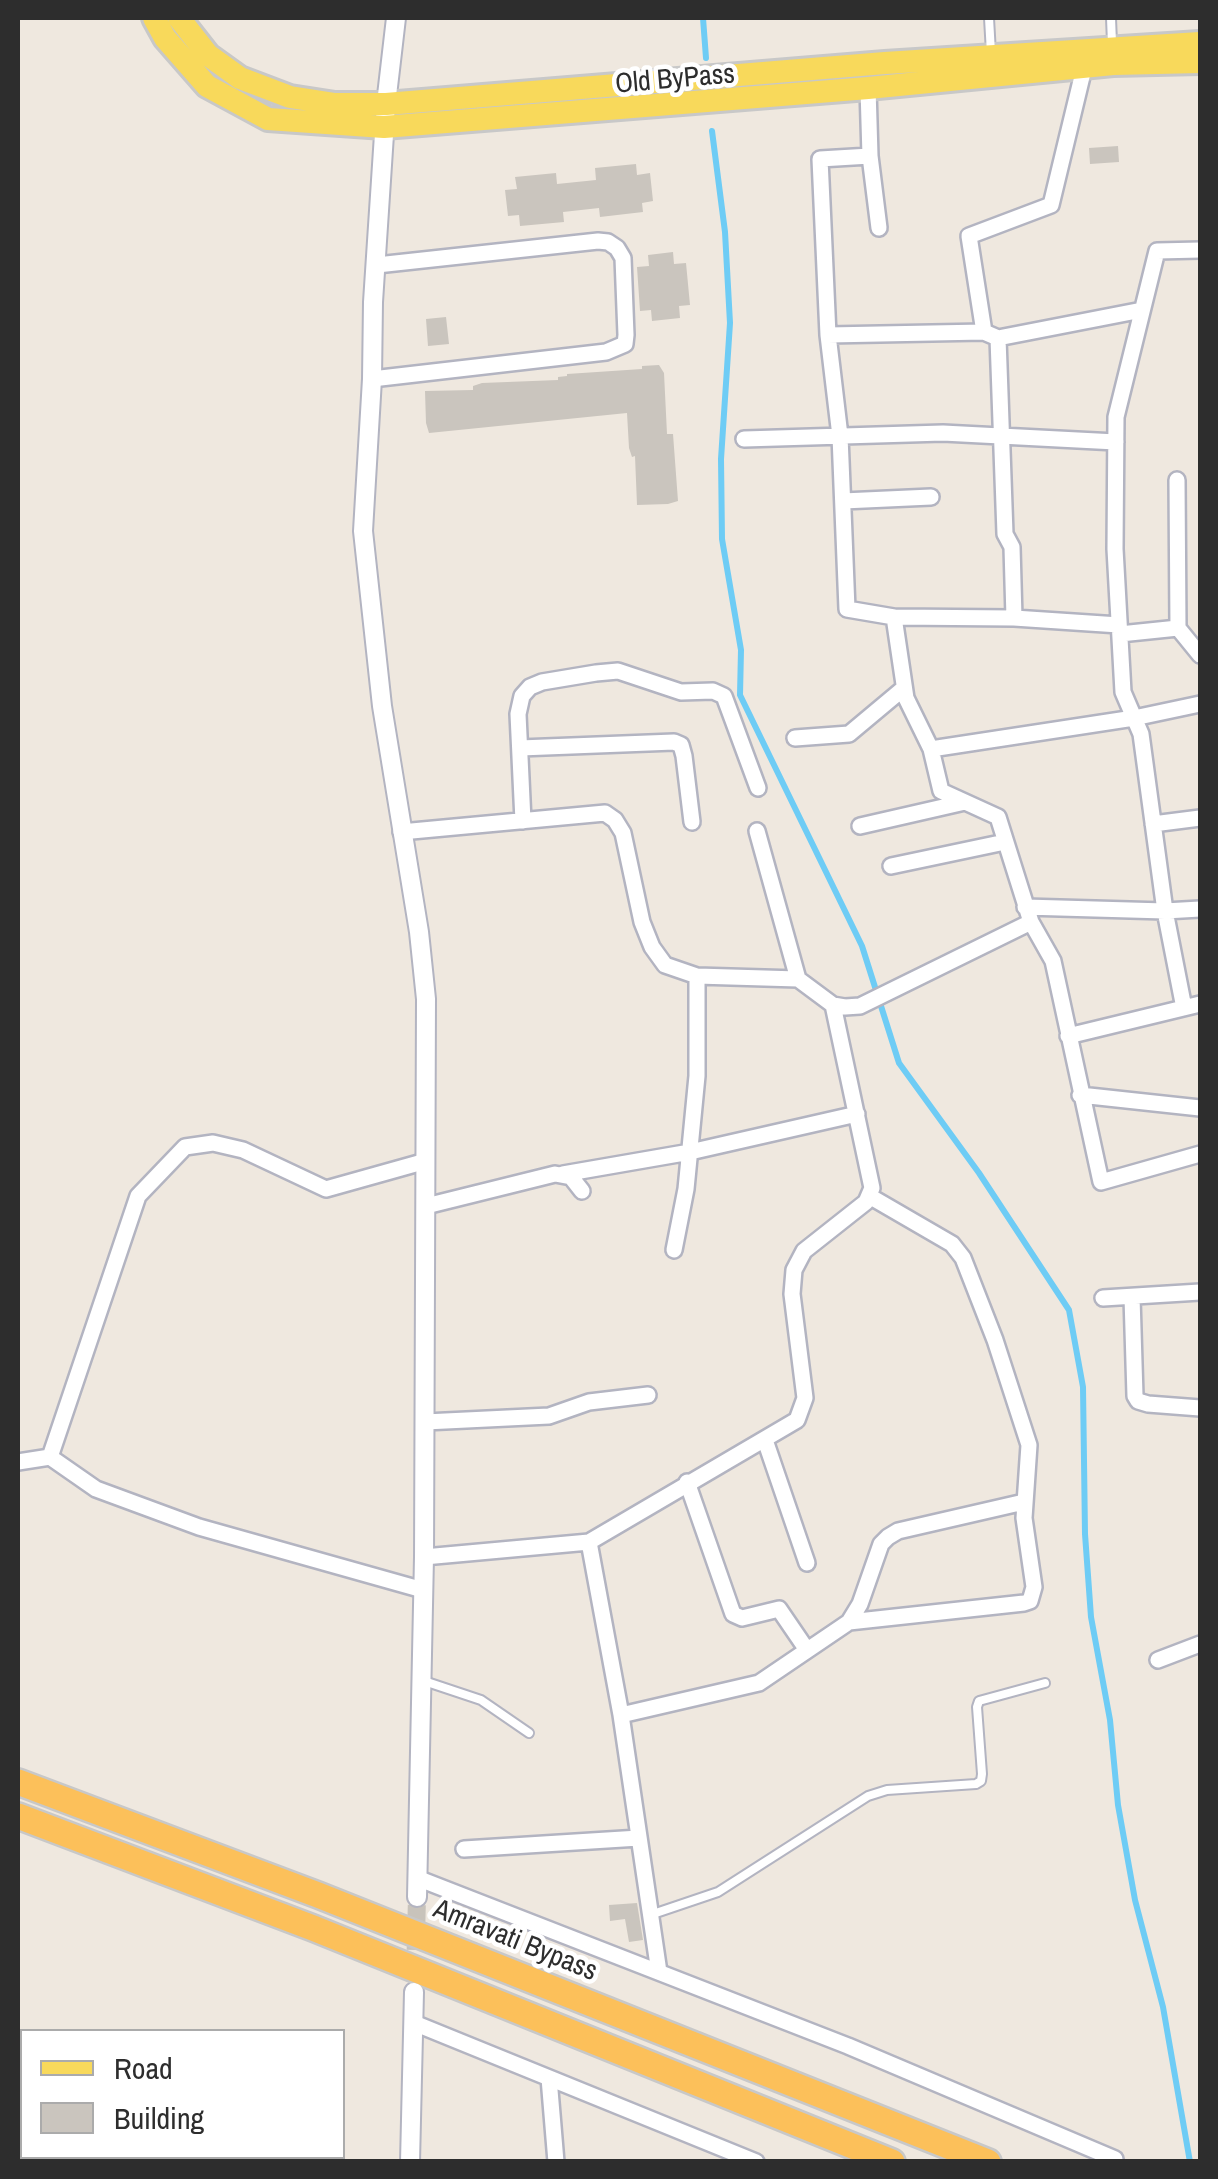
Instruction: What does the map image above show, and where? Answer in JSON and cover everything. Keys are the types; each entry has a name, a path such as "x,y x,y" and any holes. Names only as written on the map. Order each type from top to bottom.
{"highway":[{"name":"Amravati Bypass","path":"18,1782 318,1894 988,2162"},
{"path":"18,1816 313,1928 892,2162"}],"main road":[{"name":"Old ByPass","path":"154,18 164,38 207,86 268,118 385,116 991,56 1086,59 1200,42"},
{"name":"Old ByPass","path":"179,18 208,56 240,78 290,97 385,116"},
{"path":"1113,56 1200,62"},
{"path":"385,116 868,88 1086,59"}],"street":[{"path":"396,18 372,302 372,378 362,531 382,706 419,932 426,999 424,1557 417,1888 659,1972 848,2046 1116,2159"},
{"path":"1014,618 1012,547 1005,534 1004,436 991,335 969,236 1051,205 1086,59"},
{"path":"868,88 870,156 879,228"},
{"path":"870,156 820,159 828,335 840,436 847,609 894,617 1014,618 1120,629 1178,628"},
{"path":"372,378 606,352 625,344 626,335 623,258 608,242 377,264"},
{"path":"1068,1036 1192,1006 1165,912 1140,734 1123,692 1115,549 1116,417 1156,250 1200,250"},
{"path":"828,335 991,335 1142,310"},
{"path":"744,439 943,434 1116,442"},
{"path":"1177,480 1178,628 1200,655"},
{"path":"842,501 931,498"},
{"path":"894,617 906,698 930,749 941,790 998,817 1028,914 1053,961 1101,1182 1200,1154"},
{"path":"523,821 519,704 530,688 578,676 618,671 682,692 713,691 724,696 758,788"},
{"path":"795,738 849,734 904,688"},
{"path":"930,749 1200,704"},
{"path":"520,748 674,742 680,745 684,756 692,822"},
{"path":"860,826 965,802"},
{"path":"401,832 605,813 615,820 622,833 642,922 652,948 665,965 697,976 798,978 833,1005 860,1006 888,993 1028,914 1200,909"},
{"path":"1153,824 1200,818"},
{"path":"757,831 798,978"},
{"path":"891,866 1005,842"},
{"path":"674,1250 690,1152 697,1064 697,976"},
{"path":"833,1005 871,1179 871,1197"},
{"path":"1080,1095 1200,1108"},
{"path":"426,1206 857,1114"},
{"path":"50,1457 138,1196 185,1146 213,1143 243,1150 326,1189 426,1162"},
{"path":"563,1174 570,1176 582,1191"},
{"path":"424,1557 589,1542 797,1420 805,1398 792,1294 798,1260 871,1197"},
{"path":"849,1622 1030,1601 1034,1587 1024,1502 1030,1459 1026,1435 960,1251 871,1197"},
{"path":"1103,1298 1200,1292"},
{"path":"1132,1297 1138,1401 1200,1408"},
{"path":"425,1422 549,1416 589,1402 648,1395"},
{"path":"765,1440 807,1563"},
{"path":"18,1462 50,1457 96,1488 199,1527 423,1590"},
{"path":"687,1482 732,1614 742,1618 779,1609 807,1650"},
{"path":"621,1714 748,1686 849,1622 888,1537 898,1531 1024,1502"},
{"path":"589,1542 621,1714 659,1972"},
{"path":"1158,1660 1200,1644"},
{"path":"464,1849 639,1838"},
{"path":"410,2162 414,1992"},
{"path":"414,2023 756,2162"},
{"path":"548,2078 556,2162"},
{"path":"704,2142 712,2162"}],"lane":[{"path":"989,18 991,56"},
{"path":"1111,18 1113,56"},
{"path":"421,1680 481,1700 529,1733"},
{"path":"650,1915 718,1892 868,1796 887,1790 976,1784 982,1774 979,1701 1045,1683"}],"building":[{"path":"1118,146 1119,162 1090,164 1089,148"},
{"path":"636,164 637,175 650,173 653,201 642,203 643,212 600,217 599,208 563,212 564,222 520,226 519,215 508,216 505,190 517,189 515,177 556,173 557,184 596,180 595,168"},
{"path":"673,252 674,264 686,263 690,305 679,306 680,318 652,321 651,310 640,311 637,267 649,266 648,255"},
{"path":"446,317 449,344 428,346 426,319"},
{"path":"659,365 664,373 667,434 673,434 678,501 668,504 637,505 635,456 629,448 627,413 429,433 426,423 425,391 473,390 473,386 482,383 558,380 567,374"},
{"path":"637,1903 643,1940 629,1942 625,1919 610,1921 609,1905"}],"waterway":[{"path":"703,18 706,58"},
{"path":"712,131 725,232 730,323 721,459 722,539 741,650 740,695 862,946 899,1063 979,1173 1069,1310 1083,1387 1085,1534 1091,1617 1135,1900 1163,2007 1190,2162"}],"tunnel":[{"path":"415,1977 417,1897"}]}
